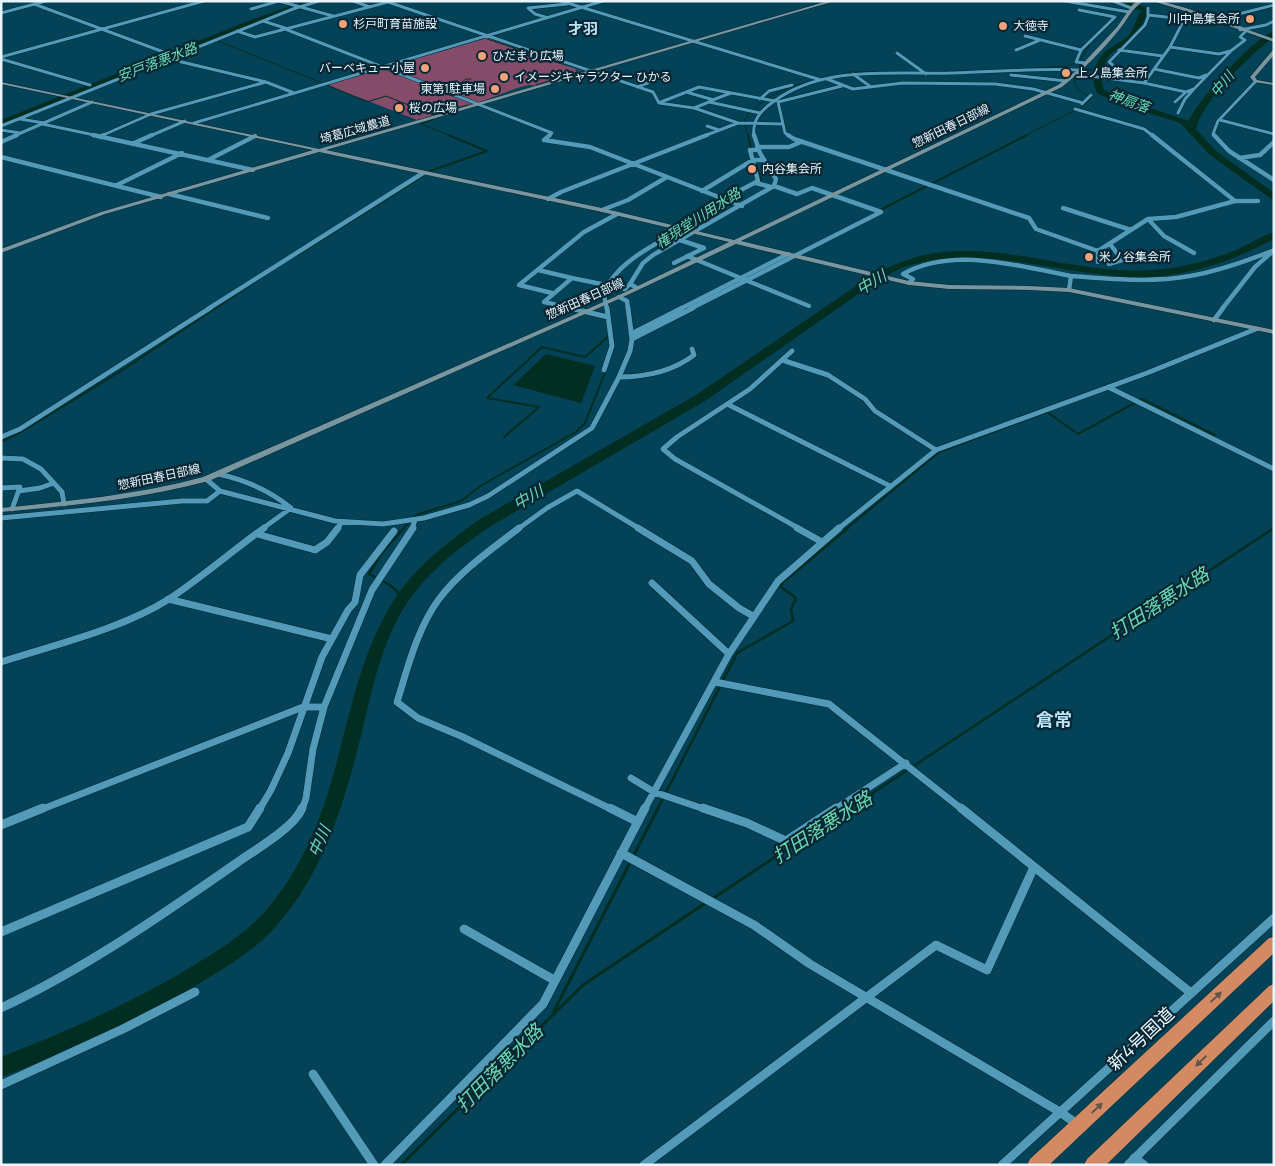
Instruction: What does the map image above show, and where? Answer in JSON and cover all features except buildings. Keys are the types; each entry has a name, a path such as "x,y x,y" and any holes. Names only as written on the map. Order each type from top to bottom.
{"highway":[{"name":"新4号国道","path":"1036,1165 1274,943"},
{"path":"1093,1165 1274,991"}],"main road":[{"name":"惣新田春日部線","path":"607,302 697,261 1047,93 1066,81 1086,63 1119,28 1131,8"}],"street":[{"path":"1,12 46,1"},
{"path":"1,58 204,1"},
{"path":"68,97 90,85 237,32 308,1"},
{"path":"1,126 168,57 298,6 319,1"},
{"path":"353,1 370,7"},
{"path":"561,1 822,80"},
{"path":"194,123 602,1"},
{"name":"埼葛広域農道","path":"1,251 103,213 833,1"},
{"path":"1065,1 1120,10 1131,8 1142,1"},
{"path":"1113,1 1123,3 1131,8"},
{"path":"1154,1 1199,13 1274,41"},
{"path":"251,9 279,2 334,16"},
{"path":"237,32 255,37 391,2 653,92 660,103 694,108 738,123 783,124"},
{"path":"34,3 168,57 266,82 294,93"},
{"path":"1120,10 1123,3"},
{"path":"547,18 535,14 528,8 571,4"},
{"path":"1217,20 1274,5"},
{"path":"1122,80 1123,68 1114,66 1109,62 1112,55 1138,34 1148,15 1148,8"},
{"path":"1261,8 1267,10"},
{"path":"1079,10 1115,17 1081,50 1076,62 1086,63"},
{"path":"1144,83 1170,47 1186,16 1199,13"},
{"path":"1148,15 1184,19"},
{"path":"263,21 552,133 544,140 590,147 742,206"},
{"path":"1178,113 1185,99 1194,89 1245,40 1240,37 1244,31 1274,21"},
{"path":"1025,36 1081,50"},
{"path":"1016,50 1040,40"},
{"path":"1170,47 1219,54 1232,51"},
{"path":"1119,50 1163,56"},
{"path":"897,53 927,73 936,83"},
{"path":"1273,54 1252,75 1253,79 1274,84"},
{"path":"1,58 90,85"},
{"path":"1154,70 1199,78 1208,74"},
{"path":"760,99 769,91 815,78 845,73 1076,72 1186,92"},
{"path":"538,270 625,289 643,263 662,249 696,232 773,187 776,179 757,148 754,123 760,113 772,101 792,89 845,73 927,73"},
{"path":"979,73 1019,75 1066,81"},
{"path":"979,73 985,84"},
{"path":"853,74 871,87"},
{"path":"827,79 853,89 903,83 985,84 1020,87 1084,102"},
{"path":"637,87 655,80"},
{"path":"1256,80 1215,126 1213,134 1221,144 1239,158 1274,180"},
{"path":"100,137 150,114 266,82"},
{"path":"1,83 602,210 907,283 933,288 1042,287 1069,290 1274,332"},
{"path":"660,103 700,87 778,102 842,86"},
{"path":"1175,102 1186,92 1194,89"},
{"path":"686,92 714,100"},
{"path":"694,108 730,93"},
{"path":"1091,95 1075,109 1144,129 1235,201"},
{"path":"1,142 92,102"},
{"path":"708,102 760,113"},
{"path":"778,102 785,133 801,142 1029,218 1036,229 1098,251 1148,219 1176,217 1235,201 1258,201"},
{"path":"18,119 210,159 253,170"},
{"path":"1220,120 1274,134"},
{"path":"132,144 185,121"},
{"path":"548,199 561,192 738,123"},
{"path":"707,126 719,130"},
{"path":"1,130 20,134"},
{"path":"210,159 255,136"},
{"path":"756,183 758,179 750,150 789,147 801,142"},
{"path":"1239,158 1260,155 1274,142"},
{"path":"116,185 182,153"},
{"path":"1,157 161,196"},
{"path":"702,191 753,160 763,160"},
{"path":"1,437 20,428 423,173"},
{"path":"1266,175 1274,174"},
{"path":"602,210 628,200 667,177"},
{"path":"604,370 612,346 605,294 616,274 625,264 649,247 685,230 724,199 756,183 797,194 812,188 881,212 746,281 632,336"},
{"path":"169,194 268,218"},
{"path":"1063,208 1131,230"},
{"path":"552,293 519,285 584,232 617,214"},
{"path":"1148,219 1164,236 1194,253"},
{"path":"674,263 704,248 680,240"},
{"path":"1109,264 1122,260 1110,244"},
{"path":"907,283 913,279 903,274 921,264 935,262 1003,264 1071,276 1131,280 1178,278 1224,267 1274,250"},
{"path":"1214,320 1256,266 1274,250"},
{"path":"1098,251 1098,262"},
{"path":"632,336 788,254"},
{"path":"687,256 739,279 809,306"},
{"path":"1069,290 1071,276"},
{"path":"572,278 552,293 544,302 608,317"},
{"path":"630,284 637,288"},
{"path":"206,479 220,491 342,522 383,524 415,520 469,505 488,496 576,441 592,428 630,352 632,336 627,301 619,296"},
{"name":"惣新田春日部線","path":"1,510 135,496 181,487 206,479 607,302"},
{"path":"385,1165 398,1154 543,1004 554,980 729,654 778,581 822,542 936,450 1147,373 1256,328"},
{"path":"619,377 637,378 686,362 694,355 692,349"},
{"path":"792,351 750,390 663,448 666,452 822,542"},
{"path":"785,361 828,375 865,399 875,411 936,450"},
{"path":"1108,386 1274,469"},
{"path":"727,404 890,486"},
{"path":"1,458 23,459 32,462 62,492 64,504"},
{"path":"218,474 238,478 270,491 291,508"},
{"path":"19,491 40,488 54,483"},
{"path":"1,488 20,487 12,509"},
{"path":"1,518 182,501 207,501 220,491"},
{"path":"638,822 463,737 418,718 397,702 420,636 438,599 458,578 536,516 569,494 577,491 692,561 709,584 739,608 753,616"},
{"path":"1,662 118,622 168,599 291,508"},
{"path":"1,1008 62,978 96,958 290,825 300,814 306,798 324,707 372,590 381,572 414,530 415,520"},
{"path":"257,534 315,550 322,548 342,522"},
{"path":"1,932 248,827 271,790 288,753 322,656 348,610 355,602 360,575 394,532"},
{"path":"652,583 729,654"},
{"path":"168,599 332,639"},
{"path":"715,682 829,704 906,763 1191,993"},
{"path":"1,826 303,707 324,707"},
{"path":"631,778 654,792 747,823 786,841 906,763"},
{"path":"622,853 754,925 810,964 1060,1112 1078,1125"},
{"path":"644,1165 936,945 988,970 1034,867"},
{"path":"1002,1165 1274,918"},
{"path":"464,929 554,980"},
{"path":"1,1085 123,1029 195,992"},
{"path":"1131,1162 1274,1020"},
{"path":"313,1074 374,1165"},
{"path":"1131,1162 1144,1165"}],"shaded area":[{"path":"487,38 580,70 579,72 536,86 529,85 517,88 480,102 417,120 327,85"},
{"path":"546,354 595,366 581,403 513,385"}],"waterway":[{"name":"安戸落悪水路","path":"1,123 256,21 313,1"},
{"name":"神扇落","path":"1118,1 1143,8 1145,11 1139,19 1133,35 1109,51 1102,59 1097,81 1100,91 1118,100 1183,121 1213,153 1274,198"},
{"name":"権現堂川用水路","path":"1022,69 1067,66 1080,61 1091,42 1122,14 1126,3 1131,1"},
{"name":"中川","path":"1192,128 1193,120 1230,73 1274,33"},
{"path":"213,39 322,83"},
{"path":"487,39 529,53"},
{"path":"533,54 548,59"},
{"path":"1024,136 1082,107 1091,99 1076,87 1074,82 1085,69 1100,71"},
{"path":"536,85 577,72 578,70 576,70"},
{"name":"権現堂川用水路","path":"929,72 994,70"},
{"name":"権現堂川用水路","path":"820,79 851,72 876,72"},
{"path":"461,83 466,79 471,79"},
{"name":"権現堂川用水路","path":"748,136 744,120 758,105 774,94 812,81"},
{"path":"451,83 458,83"},
{"path":"327,85 367,102 386,96 433,115"},
{"path":"433,114 468,105"},
{"path":"433,120 421,124 451,136"},
{"path":"430,171 487,151 448,135"},
{"name":"権現堂川用水路","path":"748,135 751,149"},
{"path":"880,210 1027,135"},
{"name":"権現堂川用水路","path":"755,162 761,180 758,182"},
{"path":"296,256 423,176"},
{"name":"中川","path":"1,1067 77,1036 150,1001 231,953 271,919 303,874 321,837 336,798 374,658 395,612 408,591 425,571 454,545 486,522 701,398 876,277 905,263 936,256 969,254 1101,272 1151,274 1206,264 1258,244 1274,235"},
{"name":"権現堂川用水路","path":"614,344 607,295 618,275"},
{"path":"1,442 21,432 124,369 259,279"},
{"path":"504,437 539,407 487,398 542,347 585,357 610,335"},
{"name":"権現堂川用水路","path":"403,529 416,515 461,501 482,485 576,432 585,423 606,370"},
{"path":"846,529 939,452 1047,412 1078,434 1142,399 1215,435"},
{"name":"権現堂川用水路","path":"404,528 381,554 369,574 390,585 404,598"},
{"path":"657,810 737,653 793,621 791,609 796,598 781,587 782,583 848,528"},
{"name":"打田落悪水路","path":"847,810 1274,528 1272,529"},
{"path":"554,1011 658,808"},
{"name":"打田落悪水路","path":"712,899 849,808"},
{"name":"打田落悪水路","path":"401,1165 583,985 707,902"}],"place":[{"name":"川中島集会所","path":"1250,19"},
{"name":"杉戸町育苗施設","path":"343,24"},
{"name":"大徳寺","path":"1003,26"},
{"name":"ひだまり広場","path":"482,56"},
{"name":"バーベキュー小屋","path":"425,68"},
{"name":"上ノ島集会所","path":"1066,73"},
{"name":"イメージキャラクター ひかる","path":"504,77"},
{"name":"東第1駐車場","path":"495,89"},
{"name":"桜の広場","path":"399,108"},
{"name":"内谷集会所","path":"752,169"},
{"name":"米ノ谷集会所","path":"1089,257"}],"district":[{"name":"才羽","path":"583,29"},
{"name":"倉常","path":"1054,720"}]}
